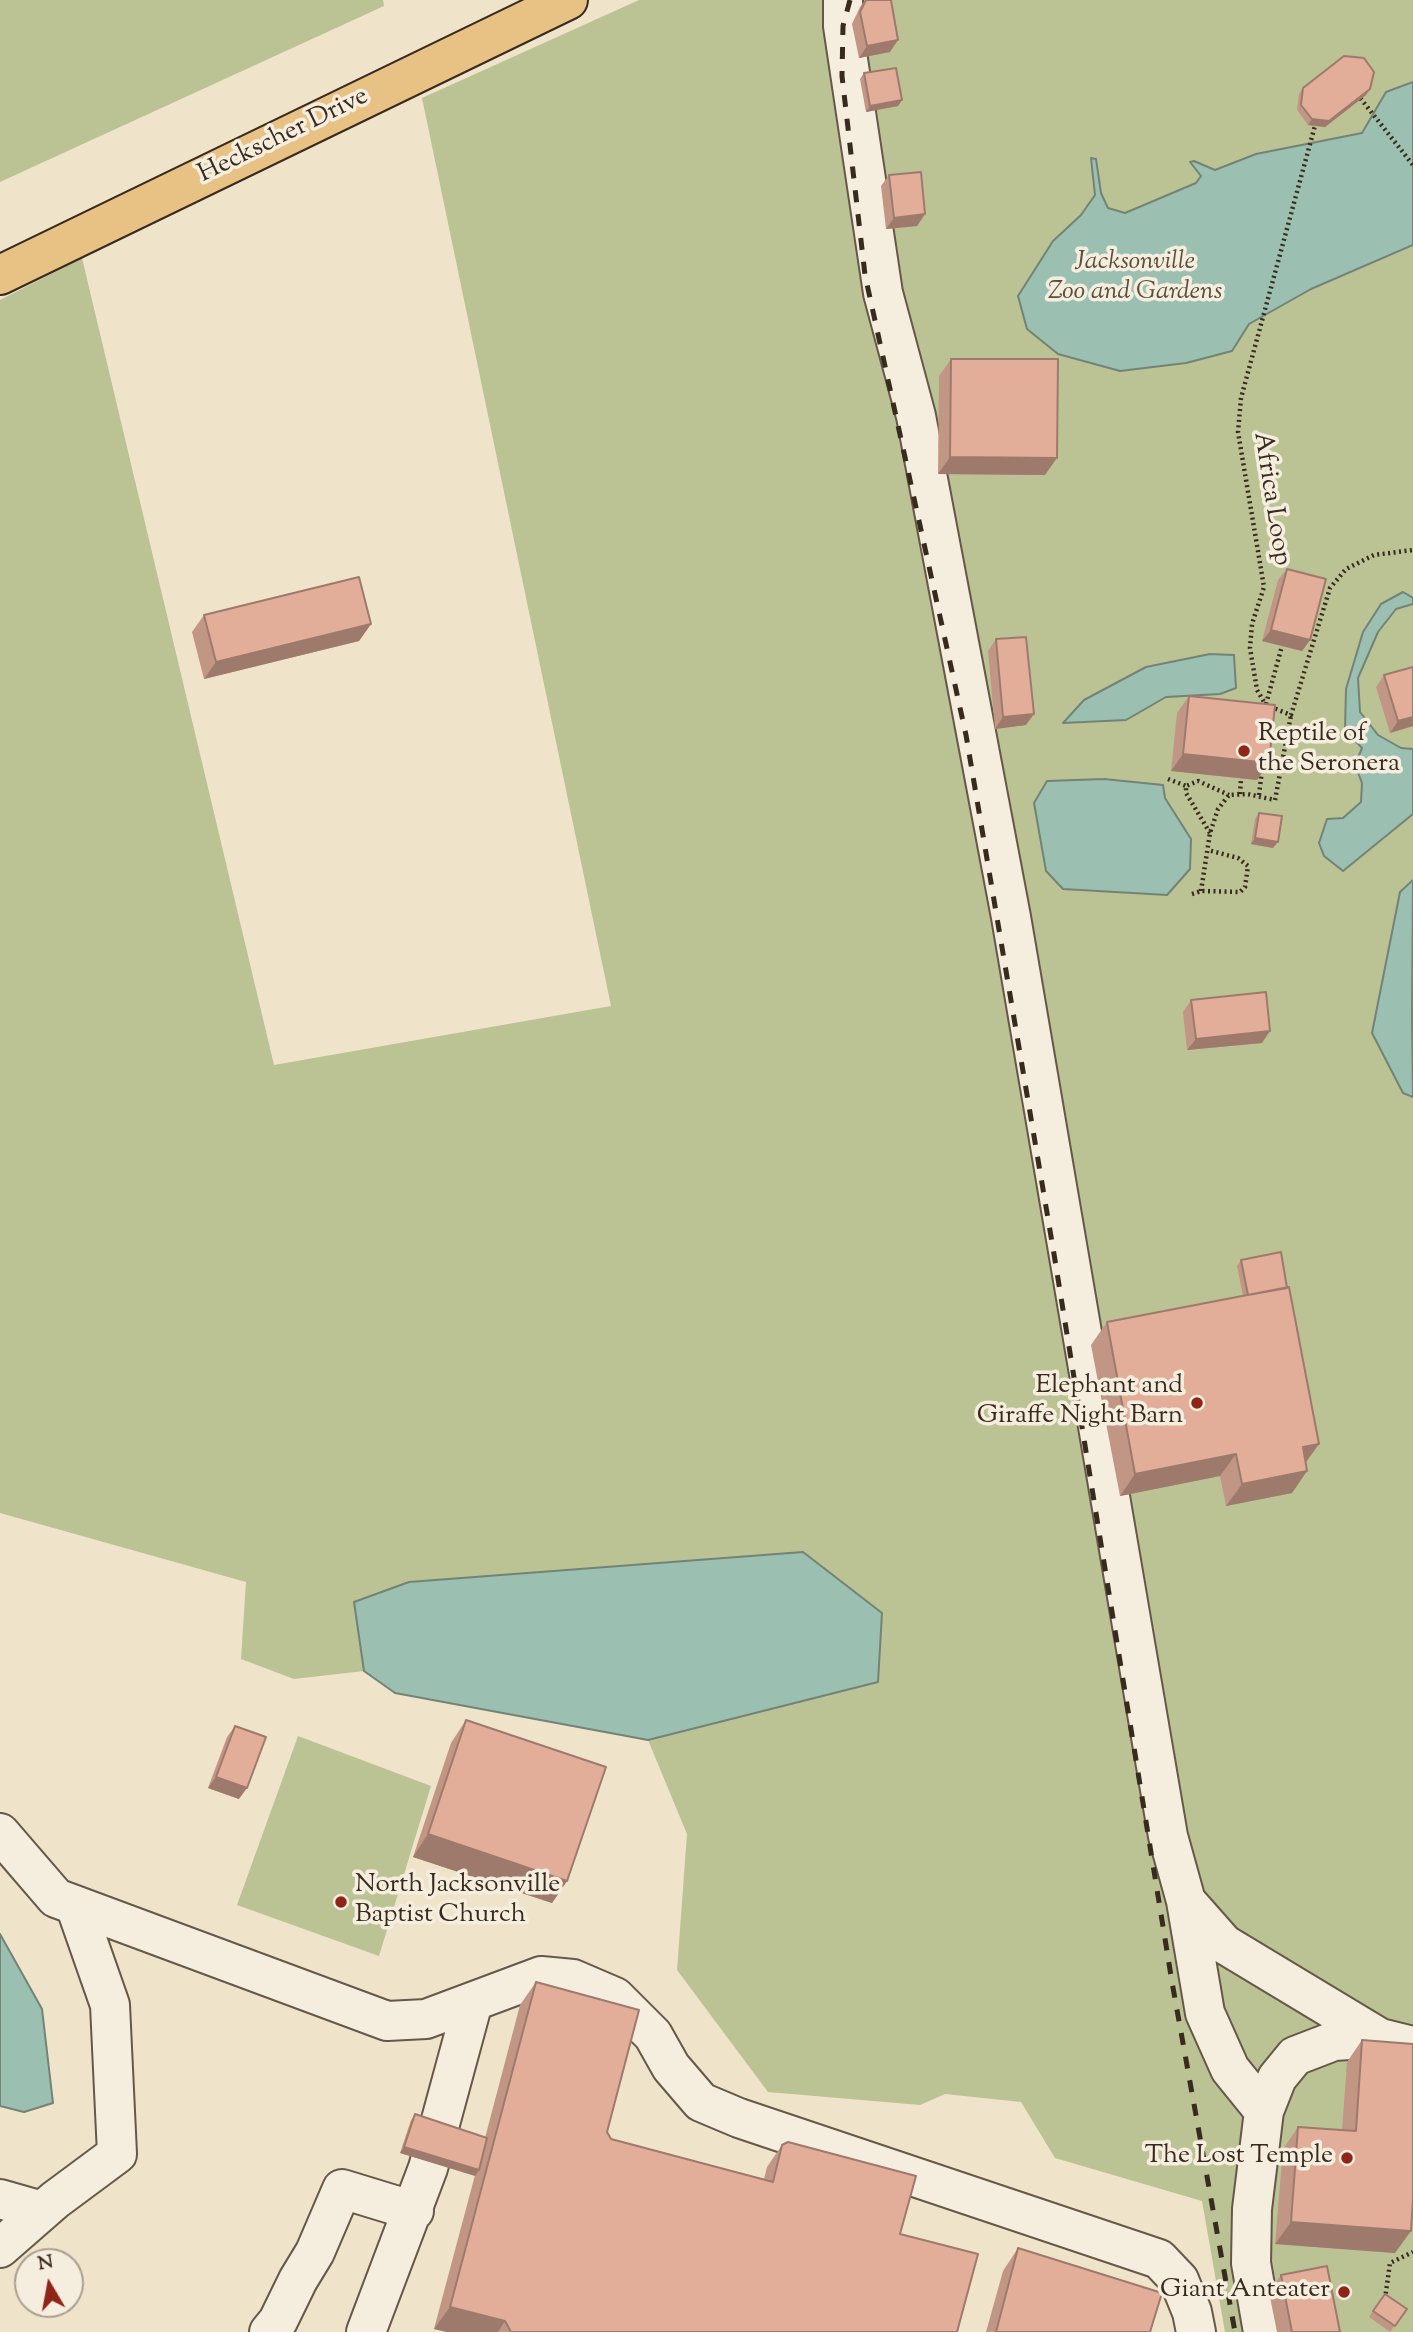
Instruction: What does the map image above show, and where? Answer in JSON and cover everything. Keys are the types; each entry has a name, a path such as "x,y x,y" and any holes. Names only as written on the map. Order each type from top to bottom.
{"main road":[{"name":"Heckscher Drive","path":"0,275 568,0"}],"lane":[{"path":"843,0 843,26 883,293 916,416 1011,916 1168,1836 1186,1901 1205,2013 1230,2069 1264,2110"},
{"path":"0,1833 56,1898 387,2021 426,2019 541,1976 573,1979 615,1997 653,2035 671,2067 701,2102 738,2118 1159,2259 1179,2280 1192,2312 1196,2332"},
{"path":"1186,1901 1224,1944 1396,2042"},
{"path":"0,2248 42,2211 117,2154 110,2005 75,1905"},
{"path":"366,2332 414,2211 473,2002"},
{"path":"1263,2332 1251,2263 1252,2209 1264,2110 1277,2078 1295,2056 1334,2041 1396,2042"},
{"path":"269,2332 278,2321 315,2252 342,2189 414,2211"},
{"path":"0,2199 42,2211"}],"path":[{"path":"1356,93 1413,165"},
{"name":"Africa Loop","path":"1268,706 1257,690 1250,648 1252,624 1264,587 1238,432 1241,398 1318,116"},
{"path":"1168,779 1186,786 1198,781 1229,794 1259,795 1275,800 1291,715 1330,588 1346,569 1374,555 1413,550"},
{"path":"1269,719 1268,706 1282,646"},
{"path":"1268,706 1291,715"},
{"path":"1262,713 1268,706"},
{"path":"1259,795 1264,757"},
{"path":"1240,794 1241,778"},
{"path":"1186,786 1186,793 1210,833"},
{"path":"1201,891 1210,833 1218,809 1229,794"},
{"path":"1192,894 1201,891 1240,892 1245,887 1248,866 1238,858 1208,850"},
{"path":"1385,2306 1384,2287 1390,2263 1413,2252"}],"green space":[{"path":"0,0 383,0 384,6 0,182"},
{"name":"Jacksonville Zoo and Gardens","path":"639,0 1413,0 1413,2332 1225,2332 1202,2201 1055,2158 1021,2102 945,2094 920,2105 768,2092 677,1970 687,1834 648,1740 878,1682 354,1602 364,1671 294,1679 241,1659 246,1582 0,1513 0,300 82,258 274,1065 611,1006 422,98"},
{"path":"298,1736 431,1786 379,1956 237,1905"}],"shaded area":[{"path":"1413,82 1413,245 1311,289 1249,324 1232,351 1186,363 1120,371 1058,354 1027,329 1018,296 1053,241 1081,215 1095,195 1091,158 1096,159 1101,193 1108,208 1125,213 1196,183 1201,176 1190,162 1194,161 1215,170 1256,154 1362,133 1386,92"},
{"path":"1403,592 1413,598 1413,604 1396,609 1378,632 1358,678 1360,712 1378,735 1401,748 1413,749 1413,814 1343,871 1324,856 1319,843 1327,819 1343,818 1361,802 1362,783 1355,765 1362,748 1345,730 1346,689 1363,632 1381,604"},
{"path":"1210,654 1234,655 1236,688 1220,694 1166,697 1126,720 1063,723 1084,700 1146,667"},
{"path":"1104,779 1163,785 1165,798 1191,839 1190,869 1167,895 1063,889 1046,871 1034,803 1047,781"},
{"path":"1413,880 1413,1097 1403,1093 1372,1033 1400,892"},
{"path":"803,1552 882,1613 878,1682 648,1740 395,1693 364,1671 354,1602 409,1582"},
{"path":"0,1934 42,2009 53,2103 24,2112 0,2106"}],"building":[{"path":"866,0 891,0 898,40 867,46 860,12"},
{"path":"1344,56 1364,58 1374,72 1370,89 1329,121 1312,119 1301,105 1303,88"},
{"path":"896,68 902,100 870,106 864,73"},
{"path":"921,172 925,214 894,218 889,175"},
{"path":"951,359 1058,359 1057,458 950,457"},
{"path":"1287,569 1326,579 1310,640 1271,630"},
{"path":"359,577 371,624 216,662 204,615"},
{"path":"1026,637 1034,714 1003,717 996,639"},
{"path":"1413,667 1413,717 1398,721 1384,675"},
{"path":"1189,696 1275,705 1269,763 1183,754"},
{"path":"1259,813 1282,816 1278,842 1255,838"},
{"path":"1266,992 1270,1031 1196,1039 1191,1000"},
{"path":"1281,1252 1287,1288 1248,1295 1241,1260"},
{"name":"Elephant and Giraffe Night Barn","path":"1289,1287 1319,1444 1303,1447 1307,1471 1242,1484 1236,1454 1135,1474 1107,1322"},
{"path":"466,1720 606,1767 567,1881 428,1834"},
{"path":"235,1726 266,1737 247,1788 216,1777"},
{"path":"536,1982 639,2010 607,2132 611,2139 773,2182 782,2145 788,2142 916,2176 900,2234 978,2254 957,2332 511,2332 505,2321 450,2307"},
{"name":"The Lost Temple","path":"1362,2040 1413,2044 1411,2231 1291,2222 1298,2127 1356,2131"},
{"path":"415,2114 487,2138 479,2170 404,2147"},
{"path":"1018,2248 1162,2293 1150,2332 996,2332"},
{"path":"1327,2266 1340,2332 1292,2332 1281,2275"},
{"path":"1385,2294 1407,2309 1395,2326 1373,2311"}],"railway":[{"path":"850,0 843,26 842,76 865,275 966,735 1054,1254 1172,1982 1235,2332"}],"place":[{"name":"Reptile of the Seronera","path":"1244,751"},
{"name":"Elephant and Giraffe Night Barn","path":"1197,1403"},
{"name":"North Jacksonville Baptist Church","path":"341,1902"},
{"name":"The Lost Temple","path":"1347,2158"},
{"name":"Giant Anteater","path":"1344,2292"}]}
